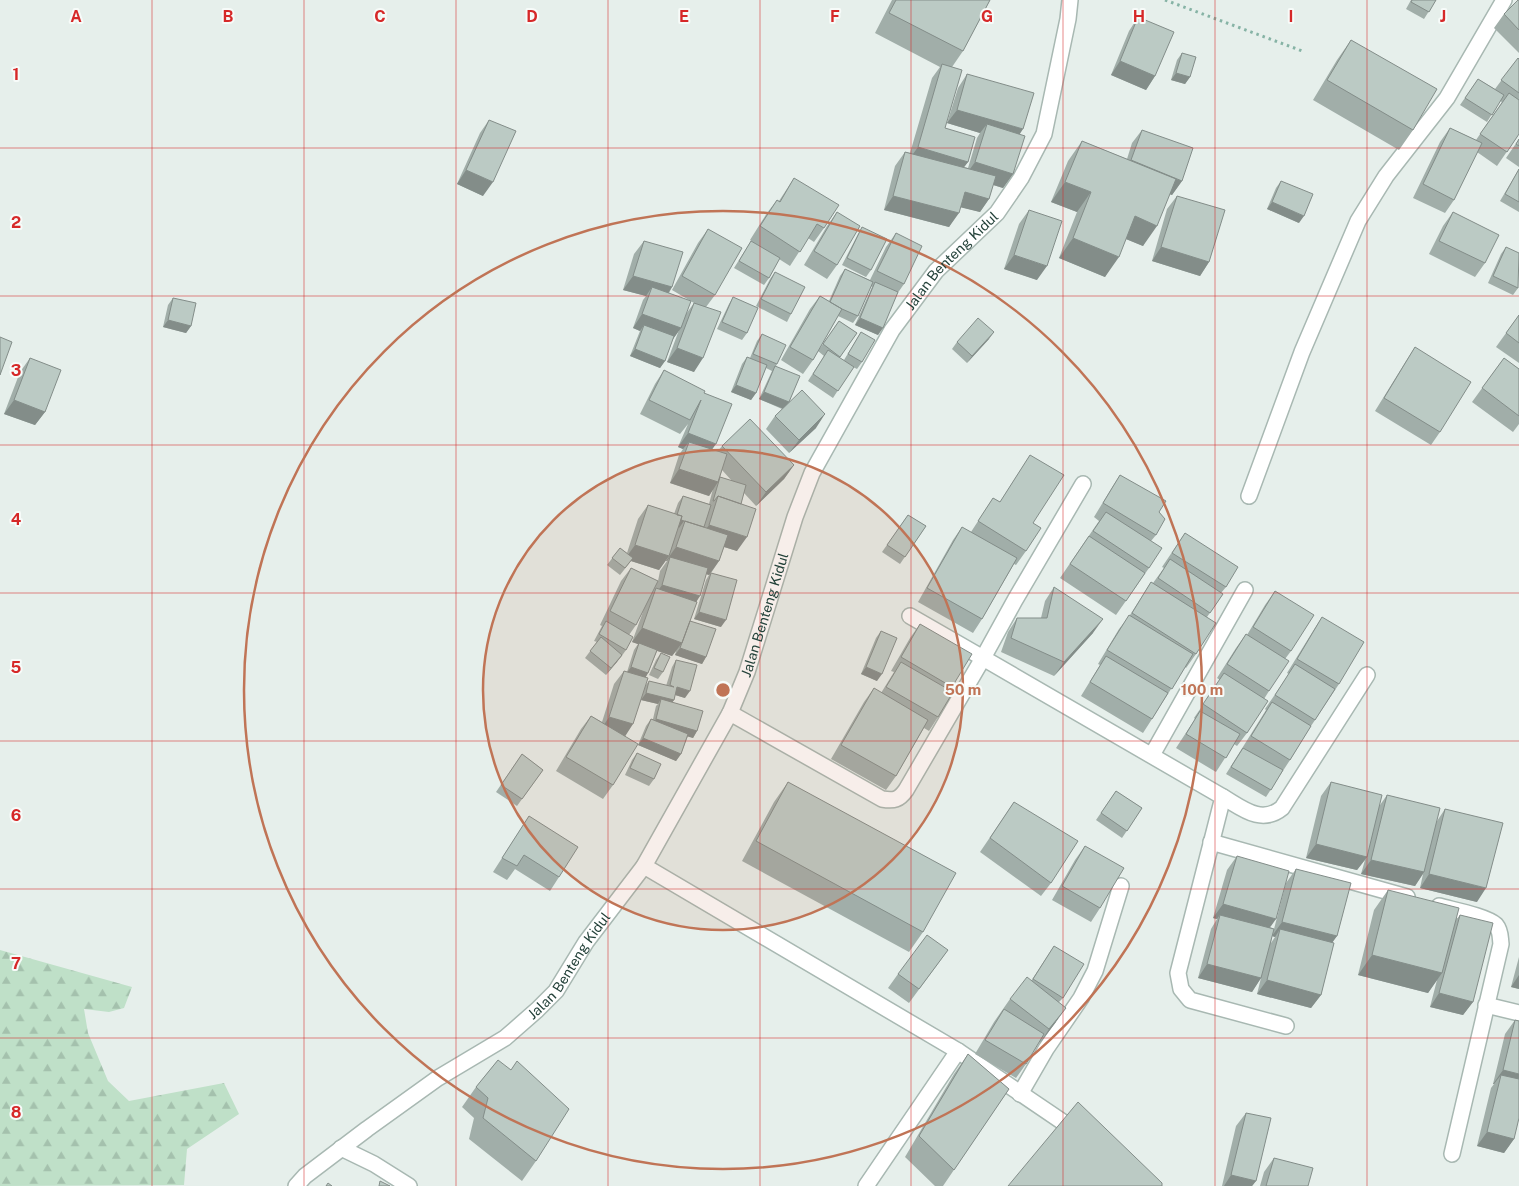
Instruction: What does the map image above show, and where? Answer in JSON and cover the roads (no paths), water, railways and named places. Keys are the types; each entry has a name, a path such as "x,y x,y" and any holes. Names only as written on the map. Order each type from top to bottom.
{"street":[{"name":"Jalan Benteng Kidul","path":"296,1186 341,1148 438,1078 505,1038 537,1010 556,991 586,942 644,866 730,713 747,672 795,517 812,473 892,330 936,271 997,213 1021,178 1044,134 1070,0"},
{"path":"1249,496 1302,352 1358,221 1386,176 1447,98 1504,0"},
{"path":"730,713 882,799 894,801 900,798 1084,484"},
{"path":"1152,755 1245,590"},
{"path":"910,616 1258,816 1269,815 1282,808 1367,675"},
{"path":"1223,797 1178,973 1181,989 1190,1000 1286,1026"},
{"path":"1211,842 1495,924 1500,931 1500,944 1452,1154"},
{"path":"644,866 958,1051 1092,1142"},
{"path":"1020,1094 1046,1049 1081,998 1095,971 1121,886"},
{"path":"1486,1005 1519,1013"},
{"path":"866,1186 958,1051"},
{"path":"341,1148 374,1164 410,1186"}]}
